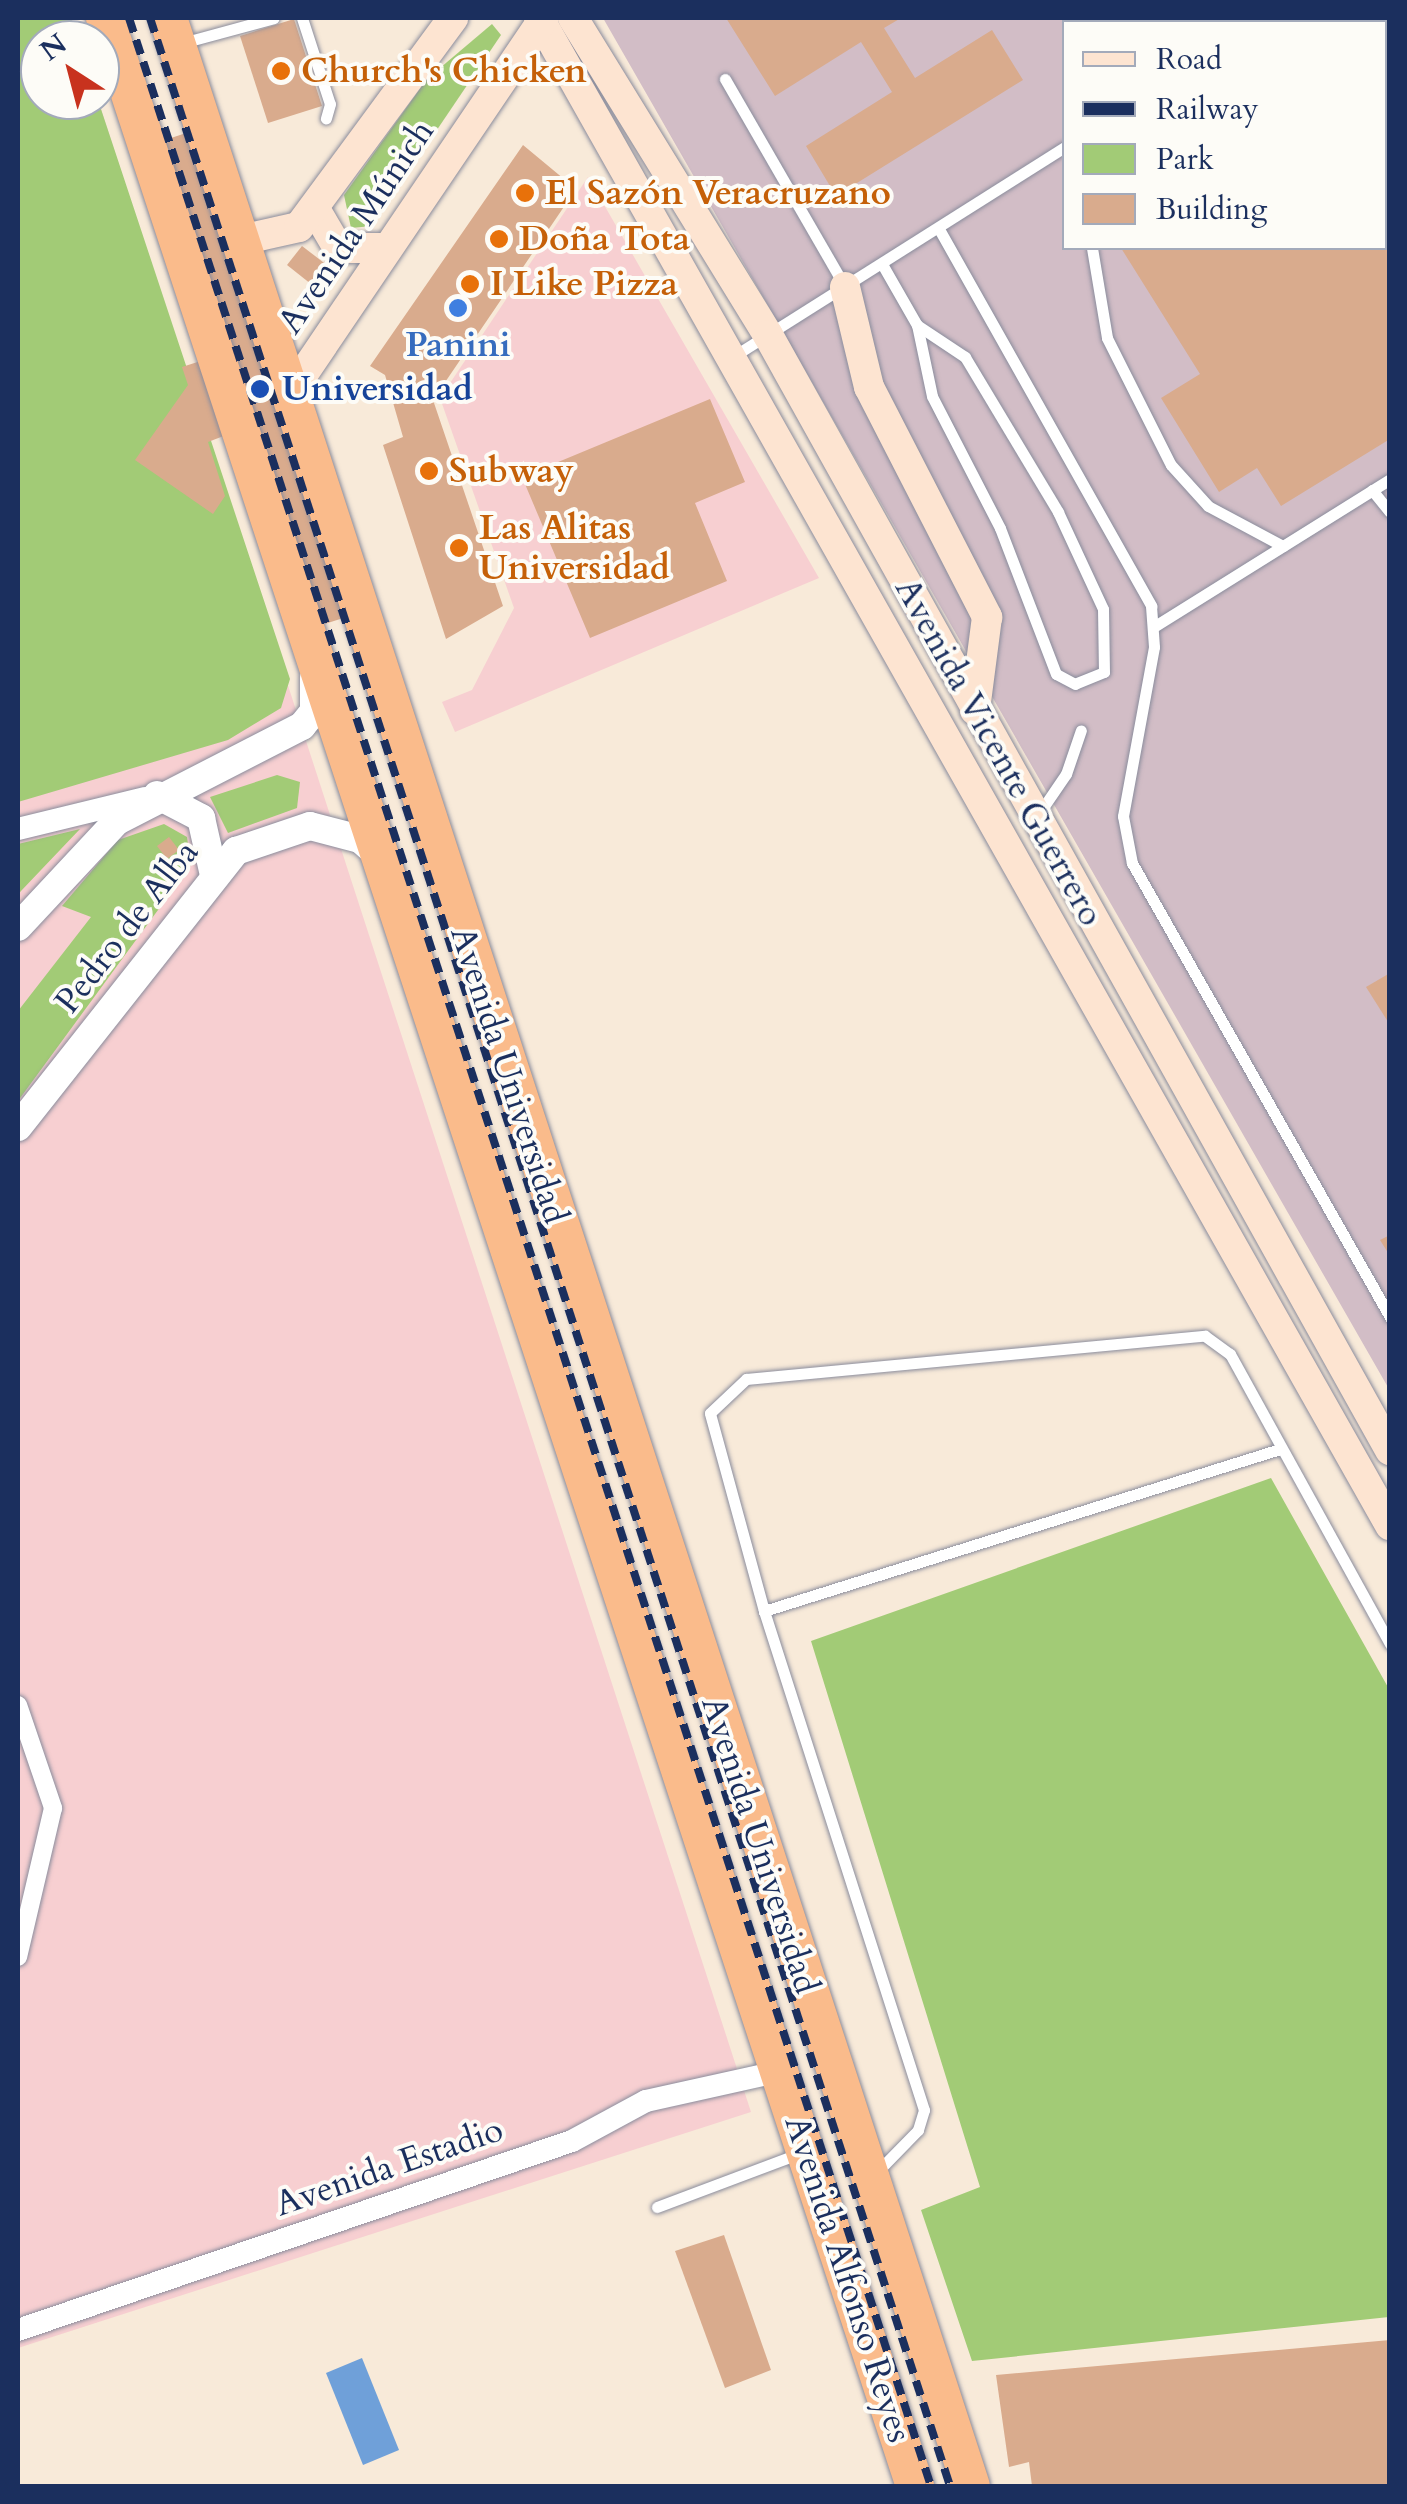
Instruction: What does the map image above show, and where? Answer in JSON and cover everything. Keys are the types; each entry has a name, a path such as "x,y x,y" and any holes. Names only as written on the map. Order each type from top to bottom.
{"highway":[{"name":"Avenida Universidad","path":"105,18 781,2071"},
{"path":"124,76 132,18"},
{"name":"Avenida Universidad","path":"172,31 854,2132"},
{"path":"652,1678 764,1855"},
{"name":"Avenida Alfonso Reyes","path":"781,2071 915,2486"},
{"name":"Avenida Alfonso Reyes","path":"854,2132 971,2486"}],"main road":[{"name":"Avenida Múnich","path":"250,238 288,234 315,209 453,18"},
{"name":"Avenida Vicente Guerrero","path":"573,18 768,335 1390,1450"},
{"name":"Avenida Múnich","path":"300,380 541,19"},
{"name":"Avenida Vicente Guerrero","path":"541,19 1390,1525"},
{"path":"315,209 338,248 386,248"},
{"path":"845,287 868,388 987,617 975,710"}],"street":[{"name":"Pedro de Alba","path":"18,927 102,833 157,795 258,756 302,726 318,691 304,631"},
{"path":"18,829 157,795 207,826 214,871"},
{"name":"Pedro de Alba","path":"18,1127 214,871 262,838 310,826 360,838 381,858"},
{"path":"18,1705 53,1808 18,1957"},
{"name":"Avenida Estadio","path":"18,2330 572,2142 646,2101 781,2071"}],"lane":[{"path":"172,31 274,18"},
{"path":"302,18 330,104 326,118"},
{"path":"725,78 845,287"},
{"path":"734,356 1062,148"},
{"path":"939,229 1134,569 1155,626 1124,816 1132,862 1390,1317"},
{"path":"1092,250 1108,338 1171,465 1208,506 1283,546"},
{"path":"882,264 916,325 932,396 1000,528 1056,674 1075,684 1104,672 1110,636 1077,546 965,357 916,325"},
{"path":"1155,626 1390,480"},
{"path":"1372,490 1390,512"},
{"path":"1035,818 1066,774 1081,730"},
{"path":"870,2179 908,2142 924,2110 764,1611 711,1430 713,1403 746,1379 1189,1332 1230,1354 1390,1644"},
{"path":"764,1611 1280,1449"},
{"path":"657,2206 807,2150"}],"shaded area":[{"path":"18,18 71,18 20,20 20,120 104,120 751,2112 18,2348"},
{"path":"603,18 1389,18 1389,1389"},
{"path":"588,177 819,578 455,732 442,702 472,690 514,608 440,398"}],"green space":[{"path":"18,18 71,18 20,20 20,120 105,120 290,679 281,708 228,740 18,802"},
{"path":"492,24 501,35 372,226 351,228 344,195 427,79"},
{"path":"277,775 300,782 297,808 228,833 210,797"},
{"path":"164,824 187,837 191,865 18,1101 18,1011 91,917 62,906 118,840"},
{"path":"80,829 21,891 18,895 18,844"},
{"path":"1271,1478 1389,1689 1389,2317 972,2361 921,2210 980,2187 811,1641"}],"water":[{"path":"362,2358 399,2450 363,2465 326,2373"}],"building":[{"path":"726,18 901,18 884,28 915,78 992,30 1023,80 836,196 806,146 892,92 861,42 775,96"},
{"path":"1193,18 1195,20 1151,20"},
{"name":"Church's Chicken","path":"294,19 322,106 268,123 240,36"},
{"path":"1390,47 1390,439 1281,506 1257,468 1219,492 1161,398 1200,374 1122,250 1387,250"},
{"path":"213,124 371,609 300,632 234,432 208,442 225,496 213,514 135,460 188,385 182,367 213,357 144,147"},
{"path":"523,145 576,189 433,400 503,606 446,639 383,445 403,437 385,375 370,366"},
{"path":"302,246 332,269 316,288 287,265"},
{"path":"710,399 745,482 695,503 727,581 590,638 522,477"},
{"path":"169,837 179,850 167,859 157,846"},
{"path":"1390,973 1390,1025 1366,987"},
{"path":"1390,1235 1390,1256 1380,1240"},
{"path":"724,2235 771,2370 725,2388 675,2251"},
{"path":"1390,2340 1390,2486 1032,2486 1029,2462 1009,2467 996,2375"}],"railway":[{"path":"129,18 931,2486"},
{"path":"150,18 950,2486"}],"place":[{"name":"Church's Chicken","path":"281,71"},
{"name":"El Sazón Veracruzano","path":"525,193"},
{"name":"Doña Tota","path":"499,239"},
{"name":"I Like Pizza","path":"470,284"},
{"name":"Panini","path":"458,308"},
{"name":"Universidad","path":"260,389"},
{"name":"Subway","path":"429,471"},
{"name":"Las Alitas Universidad","path":"459,548"}]}
